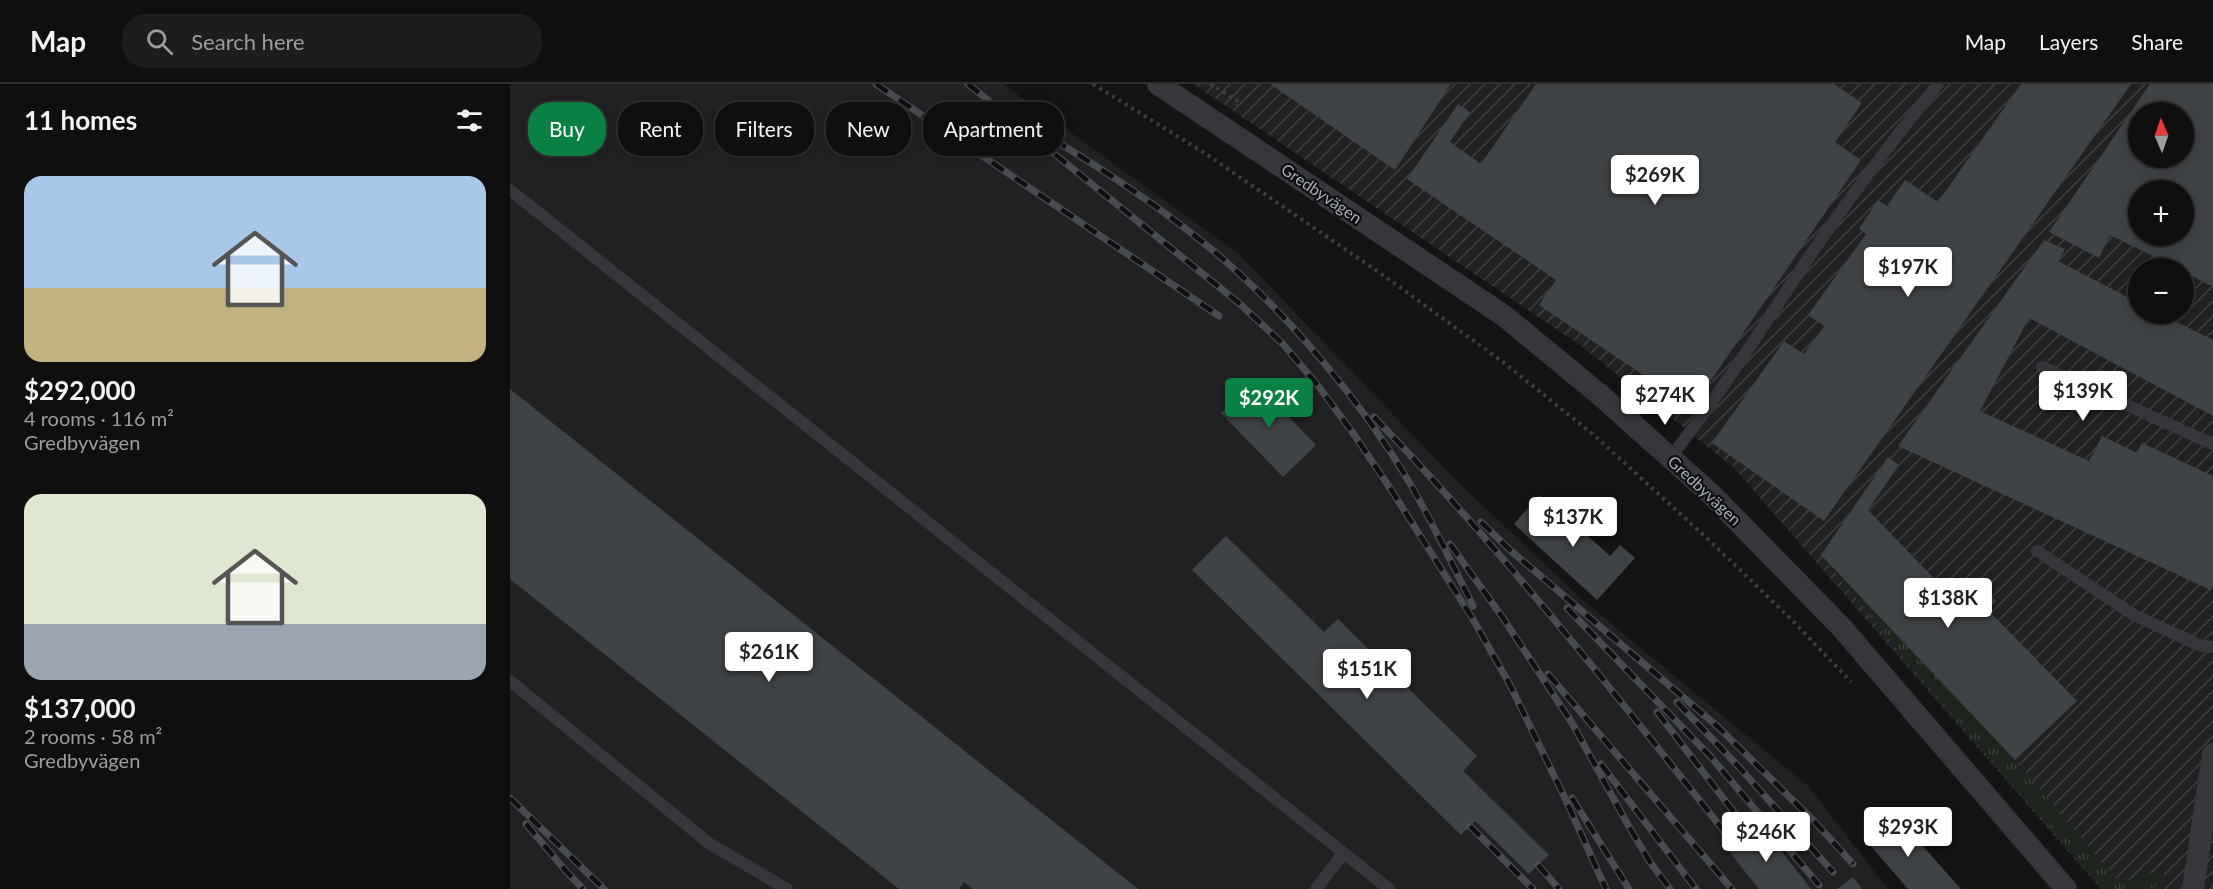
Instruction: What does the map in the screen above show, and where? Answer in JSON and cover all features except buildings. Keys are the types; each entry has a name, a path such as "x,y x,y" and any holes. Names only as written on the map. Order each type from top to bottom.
{"street":[{"name":"Gredbyvägen","path":"1158,84 1503,315 1599,394 1711,494 1842,628 2066,889"},
{"path":"2193,889 2213,754"}],"lane":[{"path":"1670,458 1696,425 1819,243 1893,140 1938,84"},
{"path":"510,190 1389,889"},
{"path":"2042,367 2213,444"},
{"path":"2037,551 2134,615 2199,645 2213,647"},
{"path":"510,681 710,844 787,889"},
{"path":"1316,889 1343,854"}],"path":[{"path":"1094,84 1225,167 1380,273 1503,362 1595,436 1695,527 1791,619 1854,685"}],"shaded area":[{"path":"510,84 1003,84 1028,102 923,102 923,156 1064,156 1064,128 1239,254 1459,483 1585,602 1809,787 1888,889 510,889"},
{"path":"1193,84 2213,84 2213,889 2101,889 1733,467 1581,346"}],"green space":[{"path":"1821,555 2015,760 2119,883 2165,869 2163,881 2152,889 2103,889 1910,665"}],"railway":[{"path":"876,84 1219,316"},
{"path":"968,84 1240,304 1283,344 1319,387 1390,488 1471,616 1509,683 1606,889"},
{"path":"1064,146 1172,218 1216,253 1271,304 1323,361 1370,423 1411,485 1473,606"},
{"path":"1374,417 1515,573 1735,845"},
{"path":"1481,522 1510,550 1717,726 1814,821 1853,864"},
{"path":"1450,544 1503,618 1572,723 1628,825 1650,862 1670,889"},
{"path":"1567,608 1710,756 1819,885"},
{"path":"1548,674 1732,889"},
{"path":"1677,702 1833,872"},
{"path":"1657,712 1750,833"},
{"path":"1601,764 1696,889"},
{"path":"510,798 604,889"},
{"path":"1572,798 1629,889"},
{"path":"526,824 583,889"},
{"path":"1470,826 1533,889"},
{"path":"1538,865 1559,889"}]}
